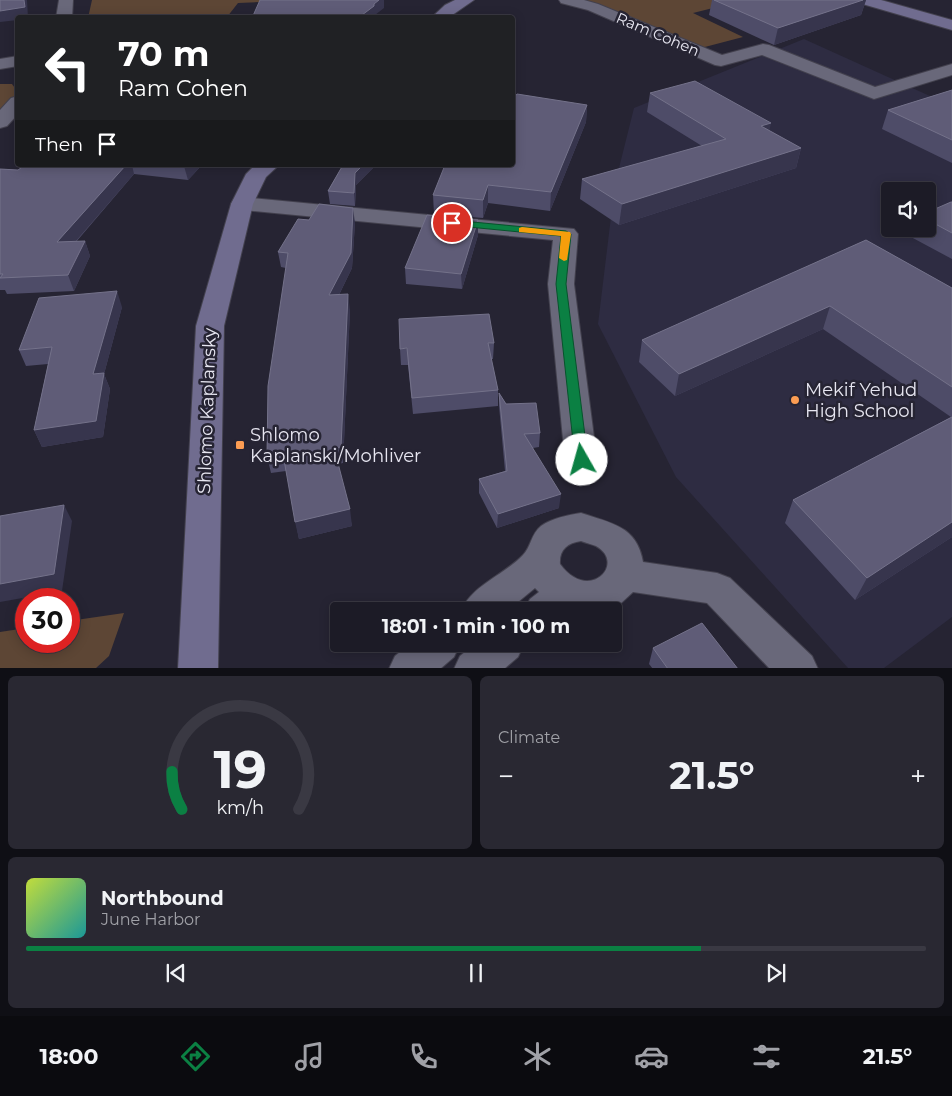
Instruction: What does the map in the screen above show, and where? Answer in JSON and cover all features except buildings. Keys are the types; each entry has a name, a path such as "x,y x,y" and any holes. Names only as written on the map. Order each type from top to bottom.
{"street":[{"path":"64,15 66,0"},
{"path":"446,8 467,0"},
{"name":"Ram Cohen","path":"566,0 593,7 721,61 763,49 874,94 952,69"},
{"path":"864,0 952,25"},
{"path":"0,64 15,62"},
{"path":"0,122 15,105"},
{"name":"Shlomo Kaplansky","path":"198,668 210,326 242,204 257,174 266,167"},
{"path":"242,204 566,234 561,284 582,460"},
{"path":"581,527 606,534 616,542 623,552 626,563 625,575 618,585 608,593 595,597 579,597 554,602 553,585 545,574 541,562 543,550 548,541 557,533 568,528 581,527"},
{"path":"491,602 541,562"},
{"path":"625,575 717,589 798,668"},
{"path":"409,668 430,652"},
{"path":"474,668 494,652"}],"shaded area":[{"path":"92,0 301,0 238,3 229,15 89,15"},
{"path":"581,0 745,0 693,13 743,37 701,48"},
{"name":"Mekif Yehud High School","path":"804,39 952,106 952,617 884,668 848,668 676,477 598,324 615,184 634,108"},
{"path":"0,84 12,84 15,88 15,104 0,122"},
{"path":"124,613 109,656 96,668 0,668 0,632 15,630 15,653 80,653 80,619"}],"slow traffic":[{"path":"522,230 566,234 564,258"}],"place":[{"name":"Mekif Yehud High School","path":"795,400"},
{"name":"Shlomo Kaplanski/Mohliver","path":"240,445"}],"route":[{"path":"452,223 566,234 561,284 582,460"}]}
